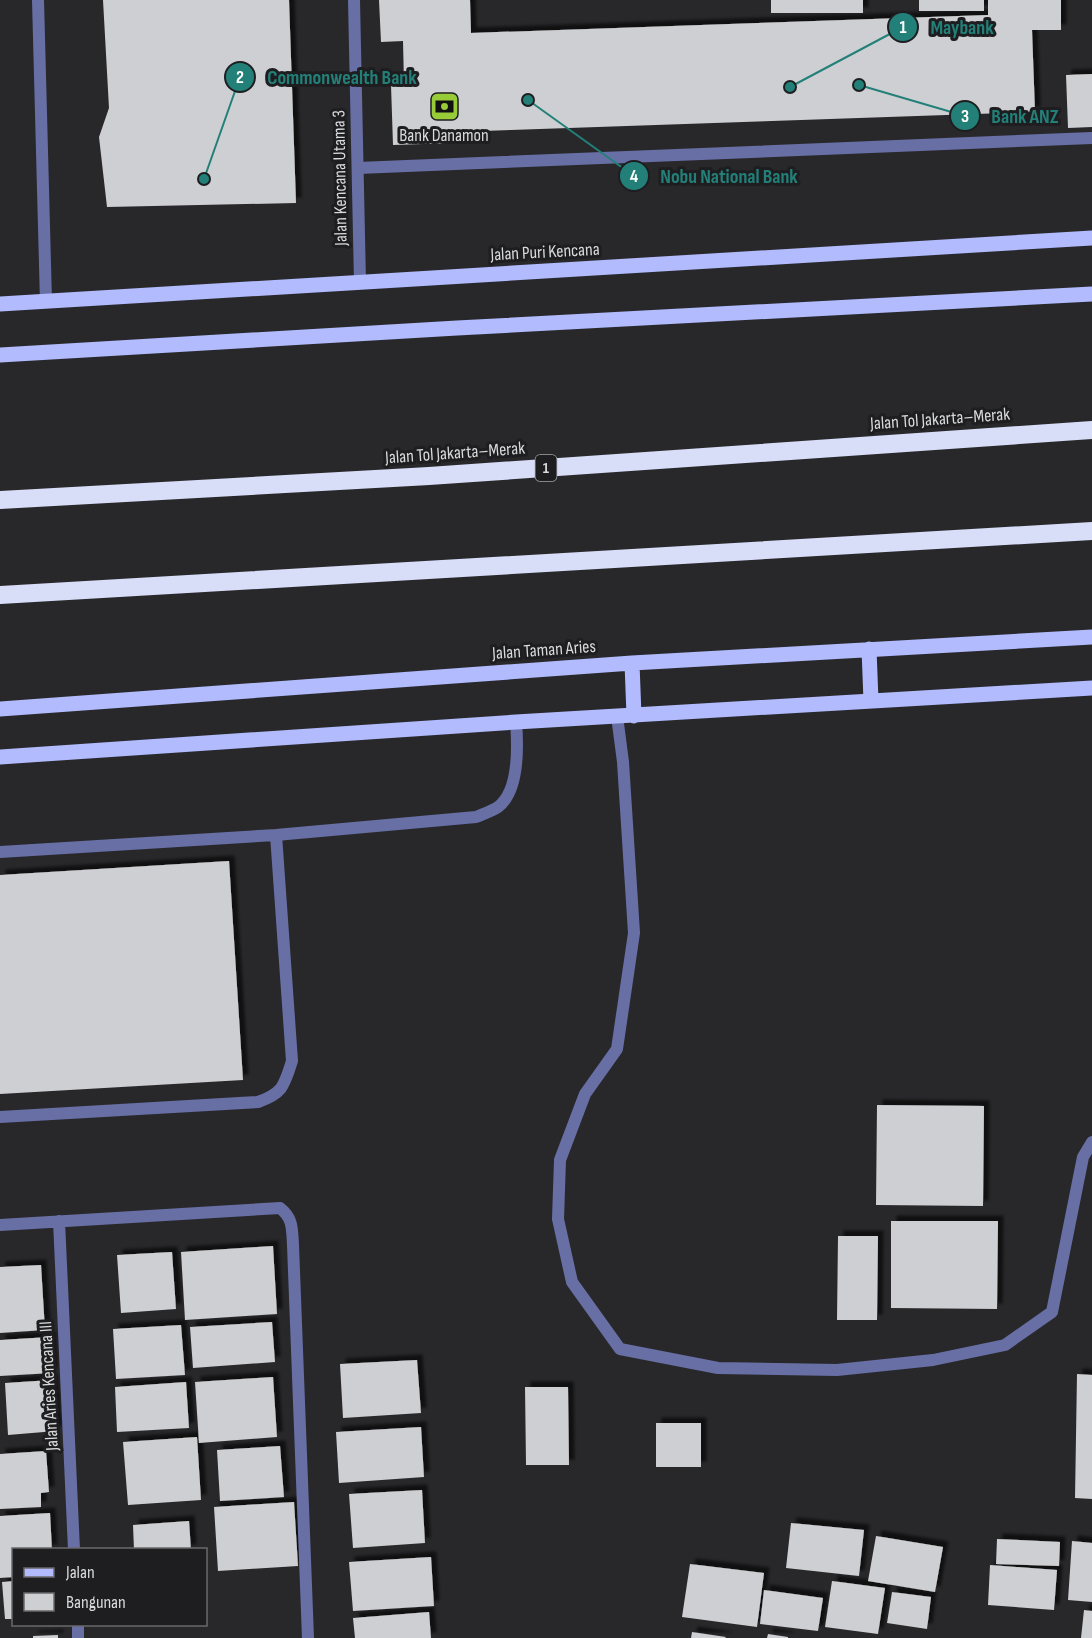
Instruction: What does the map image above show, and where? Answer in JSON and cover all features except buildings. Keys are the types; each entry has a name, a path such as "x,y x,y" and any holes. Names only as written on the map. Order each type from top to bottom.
{"highway":[{"name":"Jalan Tol Jakarta–Merak","path":"0,500 429,476 1092,430"},
{"path":"0,595 1092,531"}],"main road":[{"name":"Jalan Puri Kencana","path":"0,304 1092,238"},
{"path":"0,355 1092,294"},
{"name":"Jalan Taman Aries","path":"0,709 632,663 1092,637"},
{"path":"869,649 871,701"},
{"path":"632,663 634,716"},
{"path":"0,757 516,722 1092,688"}],"street":[{"path":"38,0 46,302"},
{"name":"Jalan Kencana Utama 3","path":"354,0 360,283"},
{"path":"358,168 1092,138"},
{"path":"617,716 623,762 634,933 617,1049 585,1094 560,1160 558,1219 572,1282 620,1349 718,1368 837,1370 933,1360 1005,1345 1052,1312 1083,1157 1092,1142"},
{"path":"0,852 276,835 476,817 498,807 512,792 518,745 516,722"},
{"path":"0,1117 258,1102 275,1096 285,1082 292,1061 276,835"},
{"path":"0,1225 279,1208 291,1221 308,1638"},
{"name":"Jalan Aries Kencana III","path":"59,1221 74,1548"}],"place":[{"name":"Bank ANZ","path":"859,85"},
{"name":"Maybank","path":"790,87"},
{"name":"Nobu National Bank","path":"528,100"},
{"name":"Bank Danamon","path":"444,106"},
{"name":"Commonwealth Bank","path":"204,179"}]}
